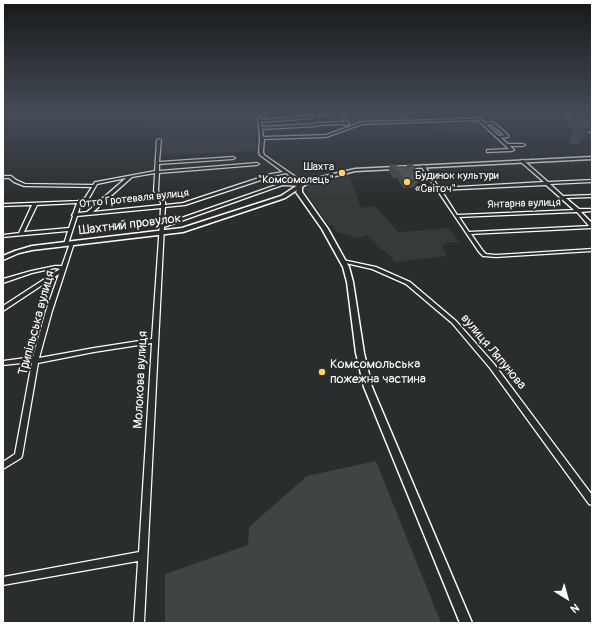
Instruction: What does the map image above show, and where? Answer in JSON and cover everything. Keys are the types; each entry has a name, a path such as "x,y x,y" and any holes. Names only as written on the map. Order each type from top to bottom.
{"street":[{"name":"Молокова вулиця","path":"139,623 162,234 163,202 156,191 159,143"},
{"path":"262,143 262,155 287,172 301,184"},
{"path":"507,145 523,145"},
{"path":"488,151 512,150 507,145"},
{"path":"157,163 233,158"},
{"name":"Шахтний провулок","path":"3,258 24,249 162,234 190,228 283,197 301,184 314,179 355,170 592,158"},
{"path":"522,161 578,211 592,227"},
{"path":"3,205 79,202 87,199 96,183 156,172 257,164"},
{"path":"423,166 481,252 485,254 496,256 592,250"},
{"name":"Отто Гротеваля вулиця","path":"74,214 191,202 272,175 287,172"},
{"path":"89,213 131,176"},
{"path":"3,177 10,177 24,185 93,186"},
{"path":"438,189 592,181"},
{"path":"162,226 273,187 283,184 301,184"},
{"path":"301,184 299,192 325,229 343,261 350,282 360,353 368,387 466,623"},
{"path":"562,197 592,196"},
{"path":"283,197 294,197 305,200"},
{"name":"Трипільська вулиця","path":"4,466 18,456 36,360 49,311 64,269 70,229 79,202"},
{"path":"20,234 35,204"},
{"name":"Янтарна вулиця","path":"456,216 592,210"},
{"path":"468,233 592,227"},
{"path":"3,236 70,229"},
{"name":"вулиця Ляпунова","path":"343,261 374,268 408,283 454,322 492,366 592,501"},
{"path":"3,281 55,267 64,269"},
{"path":"3,308 64,269"},
{"path":"3,363 36,360 155,341"},
{"path":"3,581 142,556"}],"shaded area":[{"path":"159,143 256,143 256,151 160,155"},
{"path":"349,175 361,208 375,206 398,232 449,228 459,242 446,243 442,246 447,256 395,262 367,235 358,238 337,232 333,225 329,226 307,194 306,185"},
{"path":"376,461 441,623 165,623 165,574 248,545 249,527 307,476"}],"building":[{"path":"390,164 395,164 397,167 409,167 407,164 412,164 416,170 412,170 418,180 404,181 398,171 394,171"}],"place":[{"name":"Шахта \"Комсомолець\"","path":"342,173"},
{"name":"Будинок культури «Світоч\"","path":"407,182"},
{"name":"Комсомольська пожежна частина","path":"322,372"}]}
